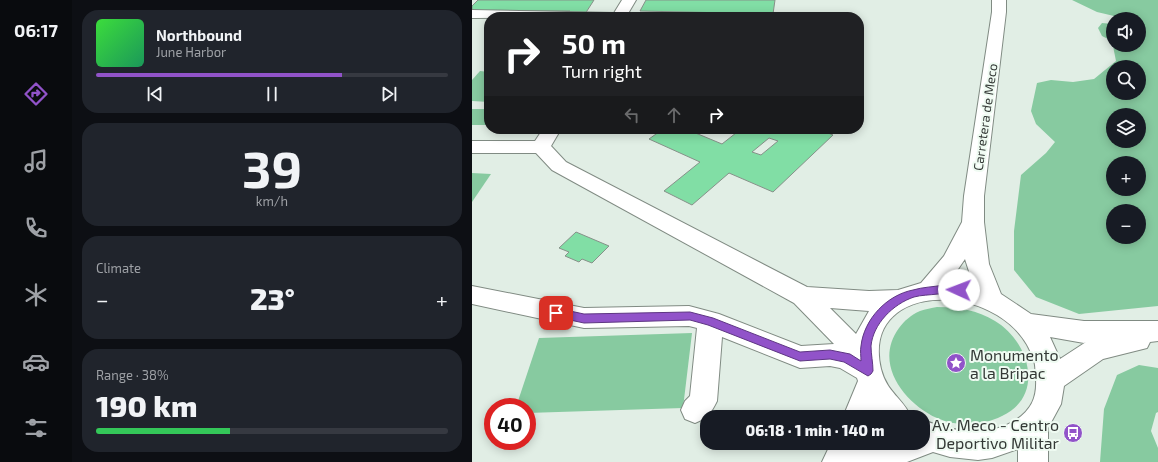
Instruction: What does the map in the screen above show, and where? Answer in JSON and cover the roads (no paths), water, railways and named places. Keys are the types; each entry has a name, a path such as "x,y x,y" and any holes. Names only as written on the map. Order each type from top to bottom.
{"street":[{"path":"622,12 629,0"},
{"name":"Carretera de Meco","path":"990,299 977,264 973,222 974,196 1001,4"},
{"path":"472,14 484,14"},
{"path":"472,147 547,138 558,166 803,296 868,371 880,399 890,410"},
{"path":"928,290 952,262 973,222"},
{"path":"859,410 868,371 866,346 876,319 886,308 898,300 912,294 928,290 959,290 975,293 990,299 1009,310 1026,323 1039,340 1048,359 1052,379 1050,395 1044,410 1034,423 1021,434 1004,441 985,446 976,454 930,441"},
{"path":"472,295 584,318 690,316 710,321 800,357 830,355 846,358 868,371"},
{"path":"803,296 869,301 898,300"},
{"path":"695,410 703,401 710,321"},
{"path":"1026,323 1084,332 1158,331"},
{"path":"1052,379 1096,350 1158,336"},
{"path":"1033,462 1034,423"},
{"path":"837,462 843,450"},
{"path":"863,462 897,450"}],"place":[{"name":"Monumento a la Bripac","path":"956,363"},
{"name":"Av. Meco - Centro Deportivo Militar","path":"1073,433"}]}
